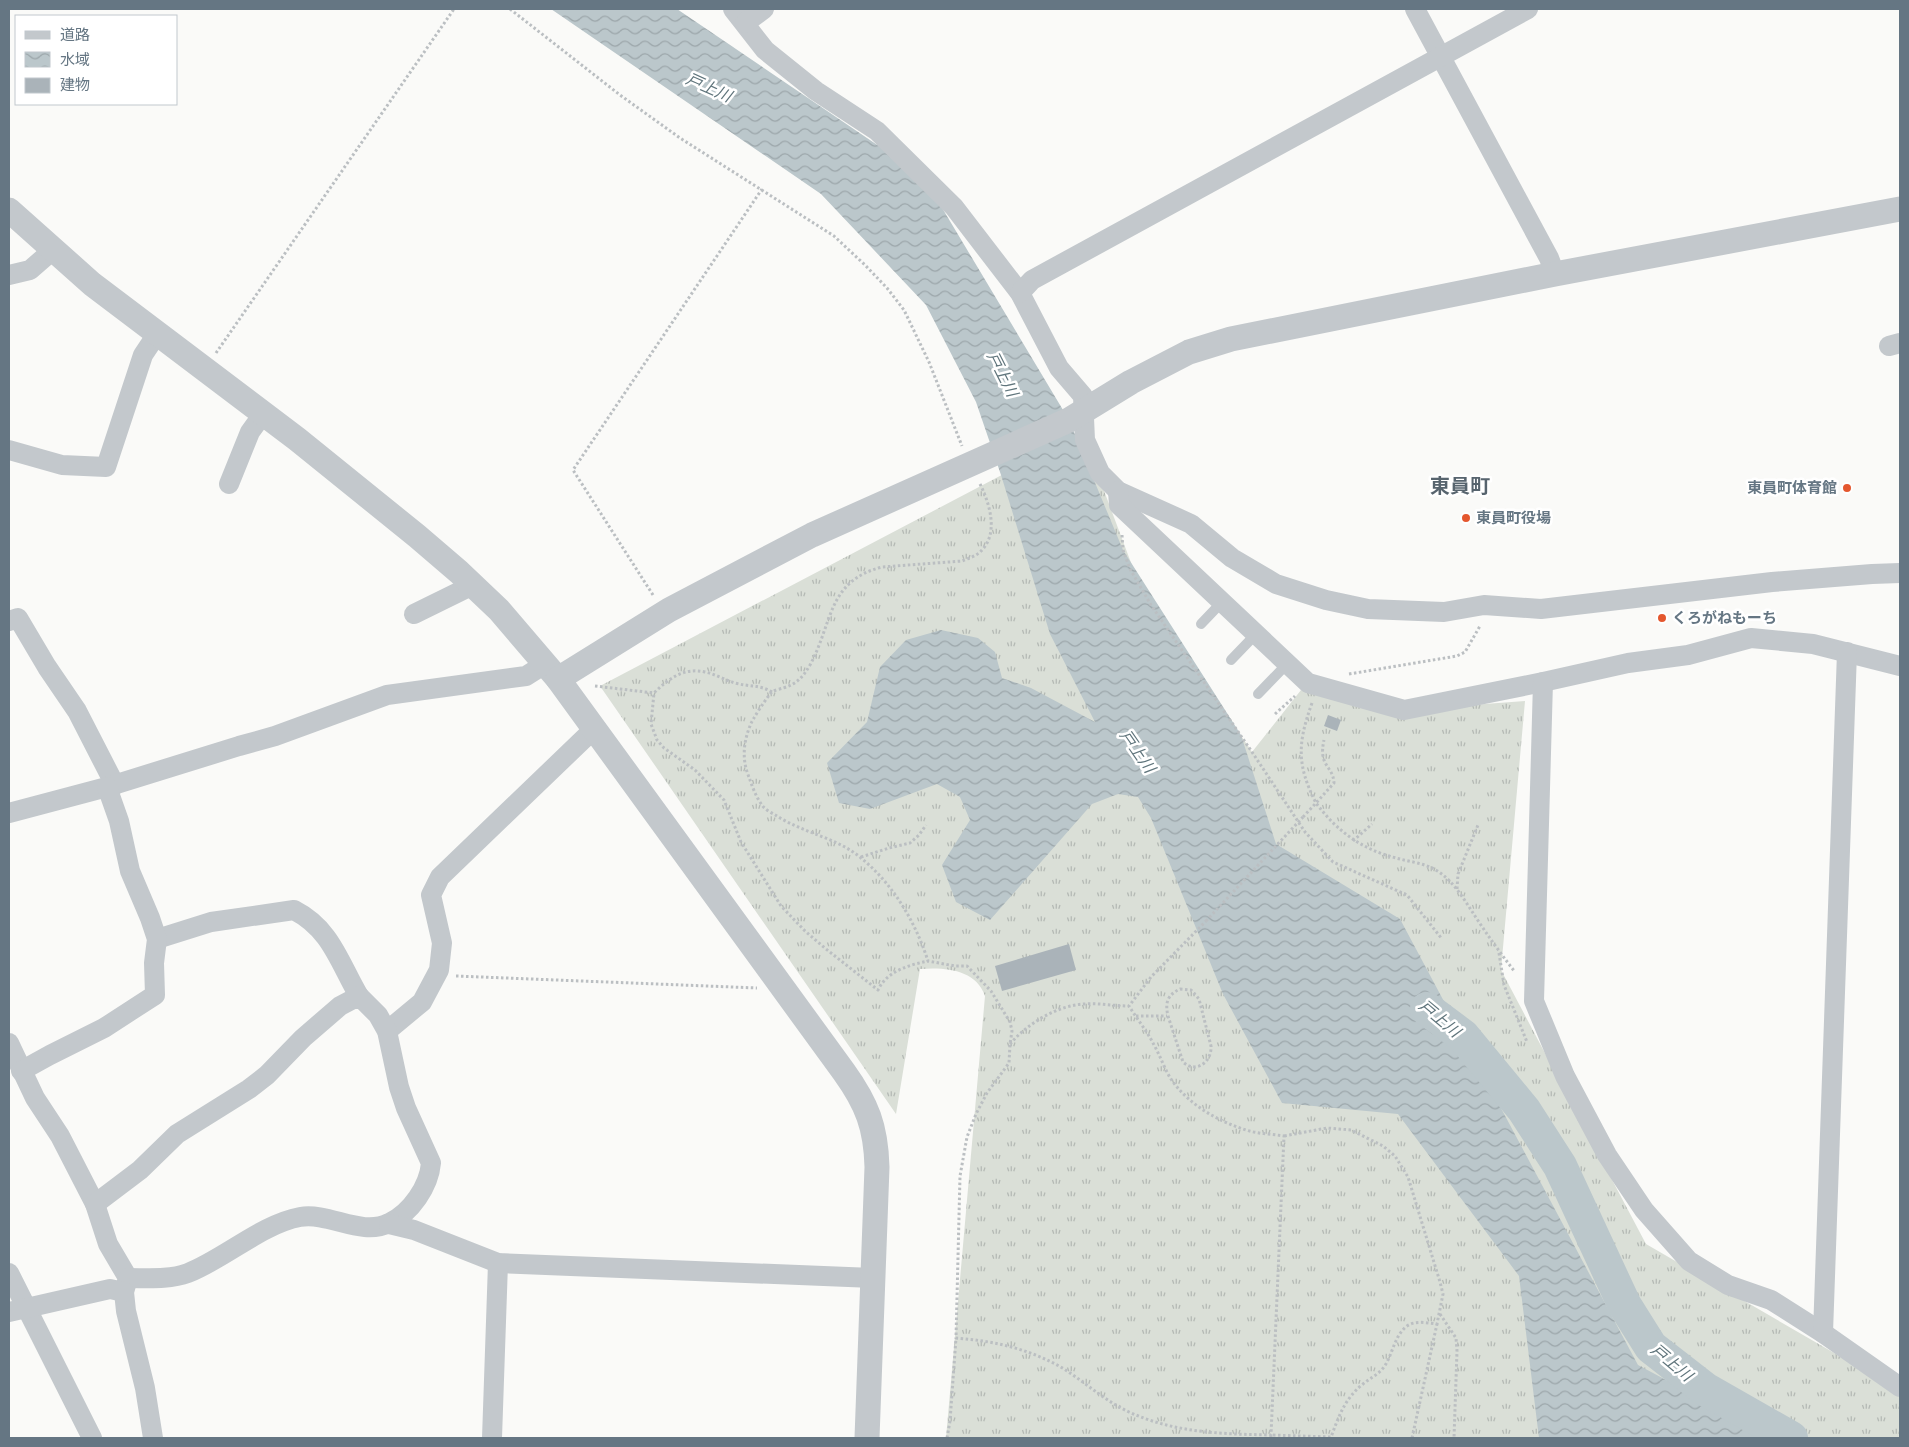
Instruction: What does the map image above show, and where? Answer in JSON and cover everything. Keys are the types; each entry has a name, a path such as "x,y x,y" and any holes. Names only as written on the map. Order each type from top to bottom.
{"street":[{"path":"764,9 739,16 765,50 816,91 877,131 954,207 1020,293 1059,368 1083,396 1077,416 1085,440 1100,473 1119,498 1222,602 1308,683 1404,710 1628,663 1688,655 1751,638 1813,644 1900,666"},
{"path":"1415,9 1549,258 1555,274"},
{"path":"1020,293 1032,280 1528,9"},
{"path":"9,813 111,786 230,748 275,736 387,695 551,671 812,535 1077,416 1131,382 1189,352 1231,339 1555,274 1900,209"},
{"path":"9,210 92,284 370,497 473,585 499,610 551,671 595,728 854,1087 870,1118 876,1147 877,1167 867,1438"},
{"path":"9,276 30,270 53,250"},
{"path":"9,450 62,464 106,467 143,355 157,334"},
{"path":"228,484 250,432 263,414"},
{"path":"1119,498 1192,524 1232,558 1276,584 1326,600 1368,609 1444,612 1484,605 1541,609 1772,582 1900,573"},
{"path":"414,614 473,585"},
{"path":"9,621 18,618 47,667 77,711 111,786 130,871 157,939 154,963 155,994 104,1028 50,1054 22,1071"},
{"path":"1823,1333 1847,652"},
{"path":"1543,682 1534,1001 1566,1076 1608,1155 1644,1210 1689,1261 1728,1285 1770,1300 1823,1333 1900,1387"},
{"path":"387,1031 422,1002 439,970 442,943 431,895 440,877 595,728"},
{"path":"17,1309 189,1273 292,1219 316,1216 362,1227 376,1227 389,1224 402,1215 422,1190 430,1171 431,1163 406,1108 399,1087 387,1031 378,1016 359,996 325,934 303,915 294,910 211,922 157,939"},
{"path":"96,1204 140,1170 177,1134 244,1092 267,1075 303,1038 340,1006 359,996"},
{"path":"9,1043 35,1098 60,1136 68,1155 96,1204 108,1244 126,1285 126,1311 145,1388 153,1438"},
{"path":"389,1224 414,1230 498,1263 873,1278"},
{"path":"492,1438 498,1263"},
{"path":"9,1273 17,1309 92,1438"}],"lane":[{"path":"1201,624 1222,602"},
{"path":"1230,660 1256,634"},
{"path":"1258,694 1287,664"}],"path":[{"path":"204,370 454,9"},
{"path":"510,9 620,95 680,138 834,236 887,288 904,310 975,462 988,500 991,527 989,539 984,548 973,557 962,561 882,567 870,570 855,578 832,608 815,656 806,671 796,684 772,692 756,714 746,738 745,767 754,791 762,805 790,825 848,849 881,876 901,901 923,946 928,961"},
{"path":"664,612 573,470 762,189"},
{"path":"1119,498 1123,550 1138,584 1304,832 1333,862 1407,895 1442,939"},
{"path":"772,692 761,686 743,685 704,672 686,672 673,677 654,693 652,724 657,740 664,748 700,774 724,800 741,842 782,906 806,931 878,990 888,977 906,966 928,961 955,966 967,966 991,991 1010,1022 1012,1031 1009,1063 988,1092 976,1114 967,1136 960,1176 956,1338 947,1438"},
{"path":"596,686 654,693"},
{"path":"1275,714 1301,690"},
{"path":"1129,1006 1152,977 1334,783 1333,777 1322,759 1324,740"},
{"path":"1316,803 1333,824 1353,841 1383,855 1426,865 1446,878 1457,889 1499,952 1534,996"},
{"path":"1353,841 1372,824"},
{"path":"860,857 889,848 904,846 919,836 926,825"},
{"path":"1457,889 1458,874 1478,825"},
{"path":"1499,952 1504,985 1527,1042"},
{"path":"439,970 458,976 676,985 766,988 780,984"},
{"path":"1186,989 1191,990 1199,999 1211,1046 1210,1056 1203,1065 1193,1067 1187,1066 1183,1062 1168,1016 1166,1004 1169,996 1175,992 1186,989"},
{"path":"1010,1044 1027,1027 1069,1006 1085,1004 1129,1006"},
{"path":"1129,1006 1155,1045 1173,1082 1196,1105 1210,1115 1247,1130 1284,1136 1327,1128 1351,1130 1384,1146 1395,1156 1408,1177 1442,1294 1438,1324 1412,1438"},
{"path":"1136,1016 1168,1016"},
{"path":"1271,1437 1284,1136"},
{"path":"1440,1313 1456,1338 1454,1438"},
{"path":"956,1338 993,1342 1036,1354 1060,1367 1098,1395 1129,1412 1173,1428 1204,1433 1271,1437 1332,1437 1343,1406 1351,1395 1376,1376 1384,1367 1400,1333 1408,1326 1417,1322 1438,1324"}],"green space":[{"path":"1085,440 1139,584 1252,752 1301,690 1404,710 1525,701 1501,970 1646,1244 1900,1391 1900,1438 946,1438 985,996 981,987 967,975 958,972 920,969 896,1114 600,686 1017,467"}],"water":[{"path":"551,9 677,9 923,176 1069,420 1123,550 1241,735 1276,844 1400,919 1638,1365 1775,1438 1539,1438 1519,1276 1398,1114 1282,1103 1223,994 1151,818 1138,797 1118,794 1092,804 990,920 956,902 942,865 970,820 960,797 937,784 870,809 839,803 827,763 867,722 880,667 906,640 941,630 978,638 995,652 1002,678 1031,688 1095,722 1050,634 1001,475 976,402 926,305 821,194"}],"building":[{"path":"1328,715 1341,720 1337,731 1324,726"},
{"path":"1069,944 1076,970 1002,991 995,966"}],"waterway":[{"name":"戸上川","path":"1427,1009 1463,1036 1524,1110 1560,1166 1624,1304 1651,1347 1705,1389 1791,1438"}],"place":[{"name":"東員町体育館","path":"1847,488"},
{"name":"東員町役場","path":"1466,518"},
{"name":"くろがねもーち","path":"1662,618"}],"district":[{"name":"東員町","path":"1460,486"}]}
